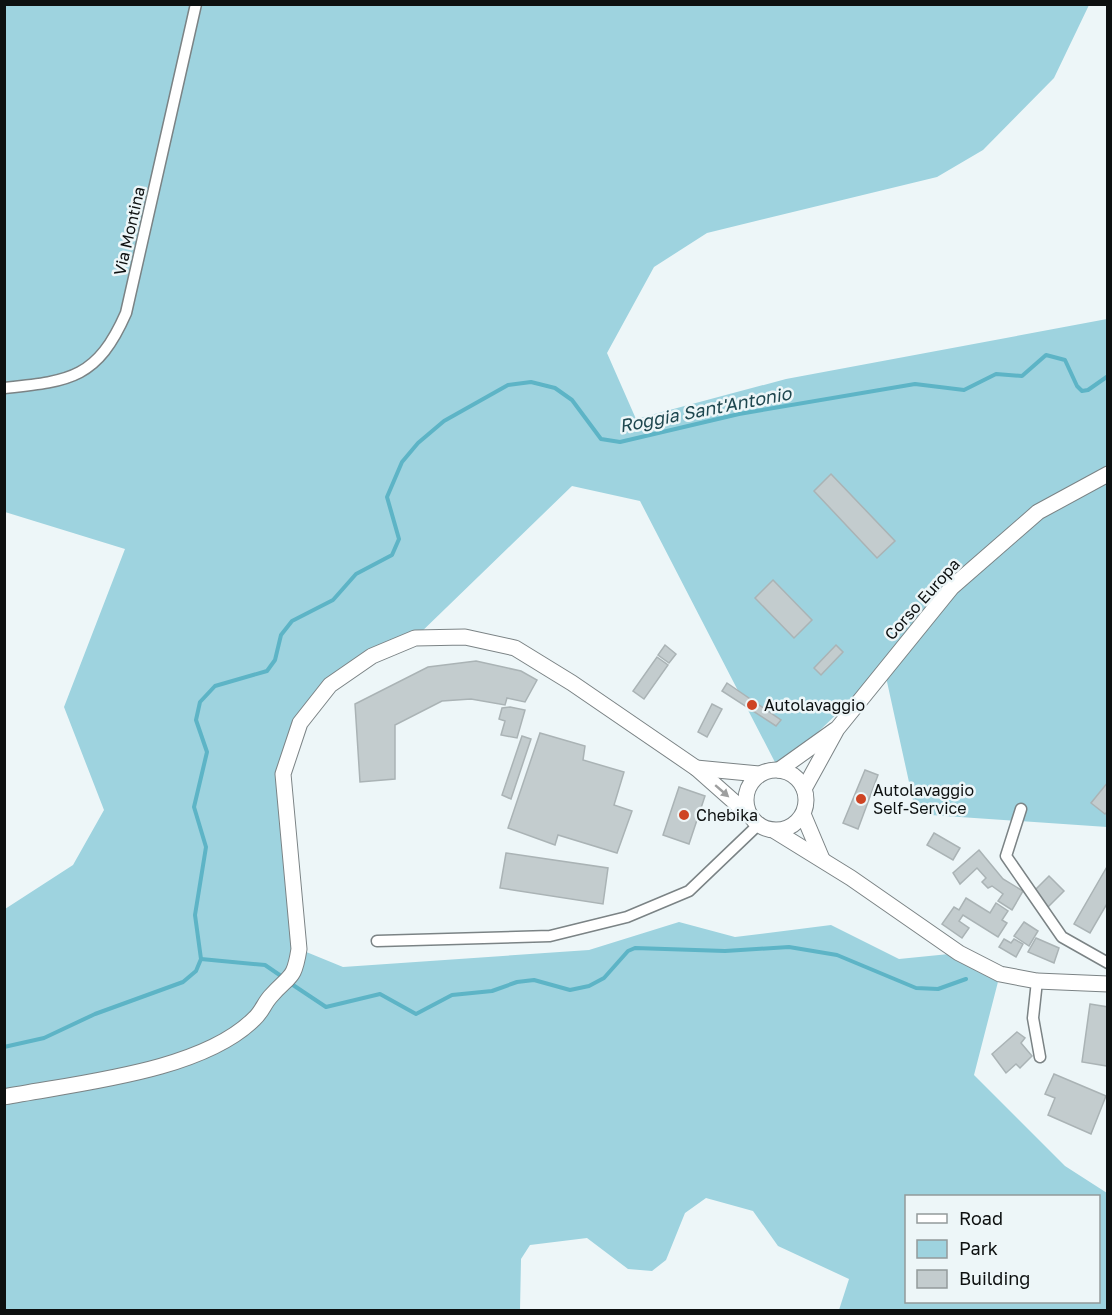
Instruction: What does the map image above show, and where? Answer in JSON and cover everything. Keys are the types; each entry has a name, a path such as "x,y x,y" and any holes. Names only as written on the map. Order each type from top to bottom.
{"main road":[{"name":"Corso Europa","path":"804,789 837,729 952,587 1038,512 1107,474"},
{"path":"4,1097 158,1067 196,1055 227,1038 254,1019 269,998 296,972 299,949 283,774 300,723 330,685 372,656 415,638 465,637 516,648 696,768 754,820 822,859 959,953 1000,974 1037,981 1107,984"},
{"path":"696,768 759,774 779,770 837,729"},
{"path":"775,831 792,826 803,814 806,805 804,789 797,778 779,770"},
{"path":"754,820 745,802 748,788 759,774"},
{"path":"803,814 822,859"}],"street":[{"name":"Via Montina","path":"4,388 54,383 73,377 88,368 106,351 117,334 126,312 196,4"},
{"path":"1021,808 1006,856 1062,937 1107,963"},
{"path":"378,940 550,936 627,918 689,891 754,820"},
{"path":"1037,981 1033,1018 1040,1057"}],"green space":[{"path":"5,5 1089,5 1054,78 983,150 937,177 707,233 654,267 607,353 636,419 786,379 1107,319 1107,827 916,814 884,668 779,770 640,501 572,486 415,638 372,656 300,723 283,774 299,949 343,967 589,950 679,922 735,937 831,925 899,959 959,953 1000,974 974,1075 1065,1166 1107,1193 1107,1310 839,1310 849,1279 778,1246 753,1211 706,1198 685,1213 666,1260 652,1271 628,1269 587,1238 530,1245 521,1259 520,1310 5,1310 5,909 73,865 104,810 64,707 125,549 5,512"}],"building":[{"path":"831,474 895,541 877,558 814,491"},
{"path":"773,580 812,620 794,638 755,598"},
{"path":"665,645 676,654 669,663 658,655"},
{"path":"836,645 843,652 821,675 814,668"},
{"path":"657,657 668,665 644,699 633,691"},
{"path":"476,661 521,671 537,680 525,702 507,698 505,705 471,699 442,701 395,725 395,779 360,782 355,704 428,667"},
{"name":"Autolavaggio","path":"727,683 781,720 776,726 722,691"},
{"path":"712,704 722,709 707,737 698,732"},
{"path":"502,708 525,710 517,738 501,735 505,721 499,719"},
{"path":"540,733 585,746 583,760 624,772 614,805 632,811 617,853 558,835 555,845 508,828"},
{"path":"522,736 531,739 511,799 502,795"},
{"name":"Autolavaggio Self-Service","path":"865,770 878,775 858,829 843,823"},
{"path":"1108,782 1108,811 1105,814 1091,803"},
{"name":"Chebika","path":"679,787 705,796 689,844 663,835"},
{"path":"934,833 960,848 953,860 927,845"},
{"path":"979,850 1003,879 1023,891 1012,910 998,901 1003,894 992,886 988,888 982,882 986,878 977,868 960,884 953,873"},
{"path":"506,853 608,868 603,904 500,888"},
{"path":"1108,865 1108,902 1090,933 1074,924"},
{"path":"1049,876 1064,891 1048,907 1033,892"},
{"path":"966,898 990,913 996,903 1008,911 1002,920 1007,923 998,937 963,915 959,921 969,928 962,938 942,924 954,907 959,910"},
{"path":"1024,922 1038,931 1029,946 1014,936"},
{"path":"1036,938 1059,948 1054,963 1028,952"},
{"path":"1004,939 1011,943 1014,939 1023,944 1016,957 999,947"},
{"path":"1090,1004 1108,1007 1107,1066 1082,1062"},
{"path":"1017,1032 1025,1038 1021,1043 1032,1056 1020,1068 1016,1064 1006,1073 992,1054"},
{"path":"1054,1074 1106,1096 1091,1134 1048,1115 1055,1098 1045,1094"}],"waterway":[{"name":"Roggia Sant'Antonio","path":"4,1047 44,1038 95,1014 183,982 196,971 201,959 195,915 206,847 194,807 207,752 196,720 200,702 215,686 267,671 275,660 281,635 292,621 333,600 356,574 392,555 399,539 387,497 402,462 418,443 444,421 508,385 531,382 555,388 572,400 601,439 620,442 739,414 915,384 964,390 996,374 1022,376 1046,355 1065,360 1077,386 1082,391 1088,390 1108,376"},
{"path":"290,983 326,1007 380,994 416,1014 452,995 492,991 517,982 534,980 570,990 589,986 604,978 628,951 635,948 725,951 789,947 837,955 916,988 938,989 966,979"},
{"path":"201,959 265,965 284,978"}],"place":[{"name":"Autolavaggio","path":"752,705"},
{"name":"Autolavaggio Self-Service","path":"861,799"},
{"name":"Chebika","path":"684,815"}]}
